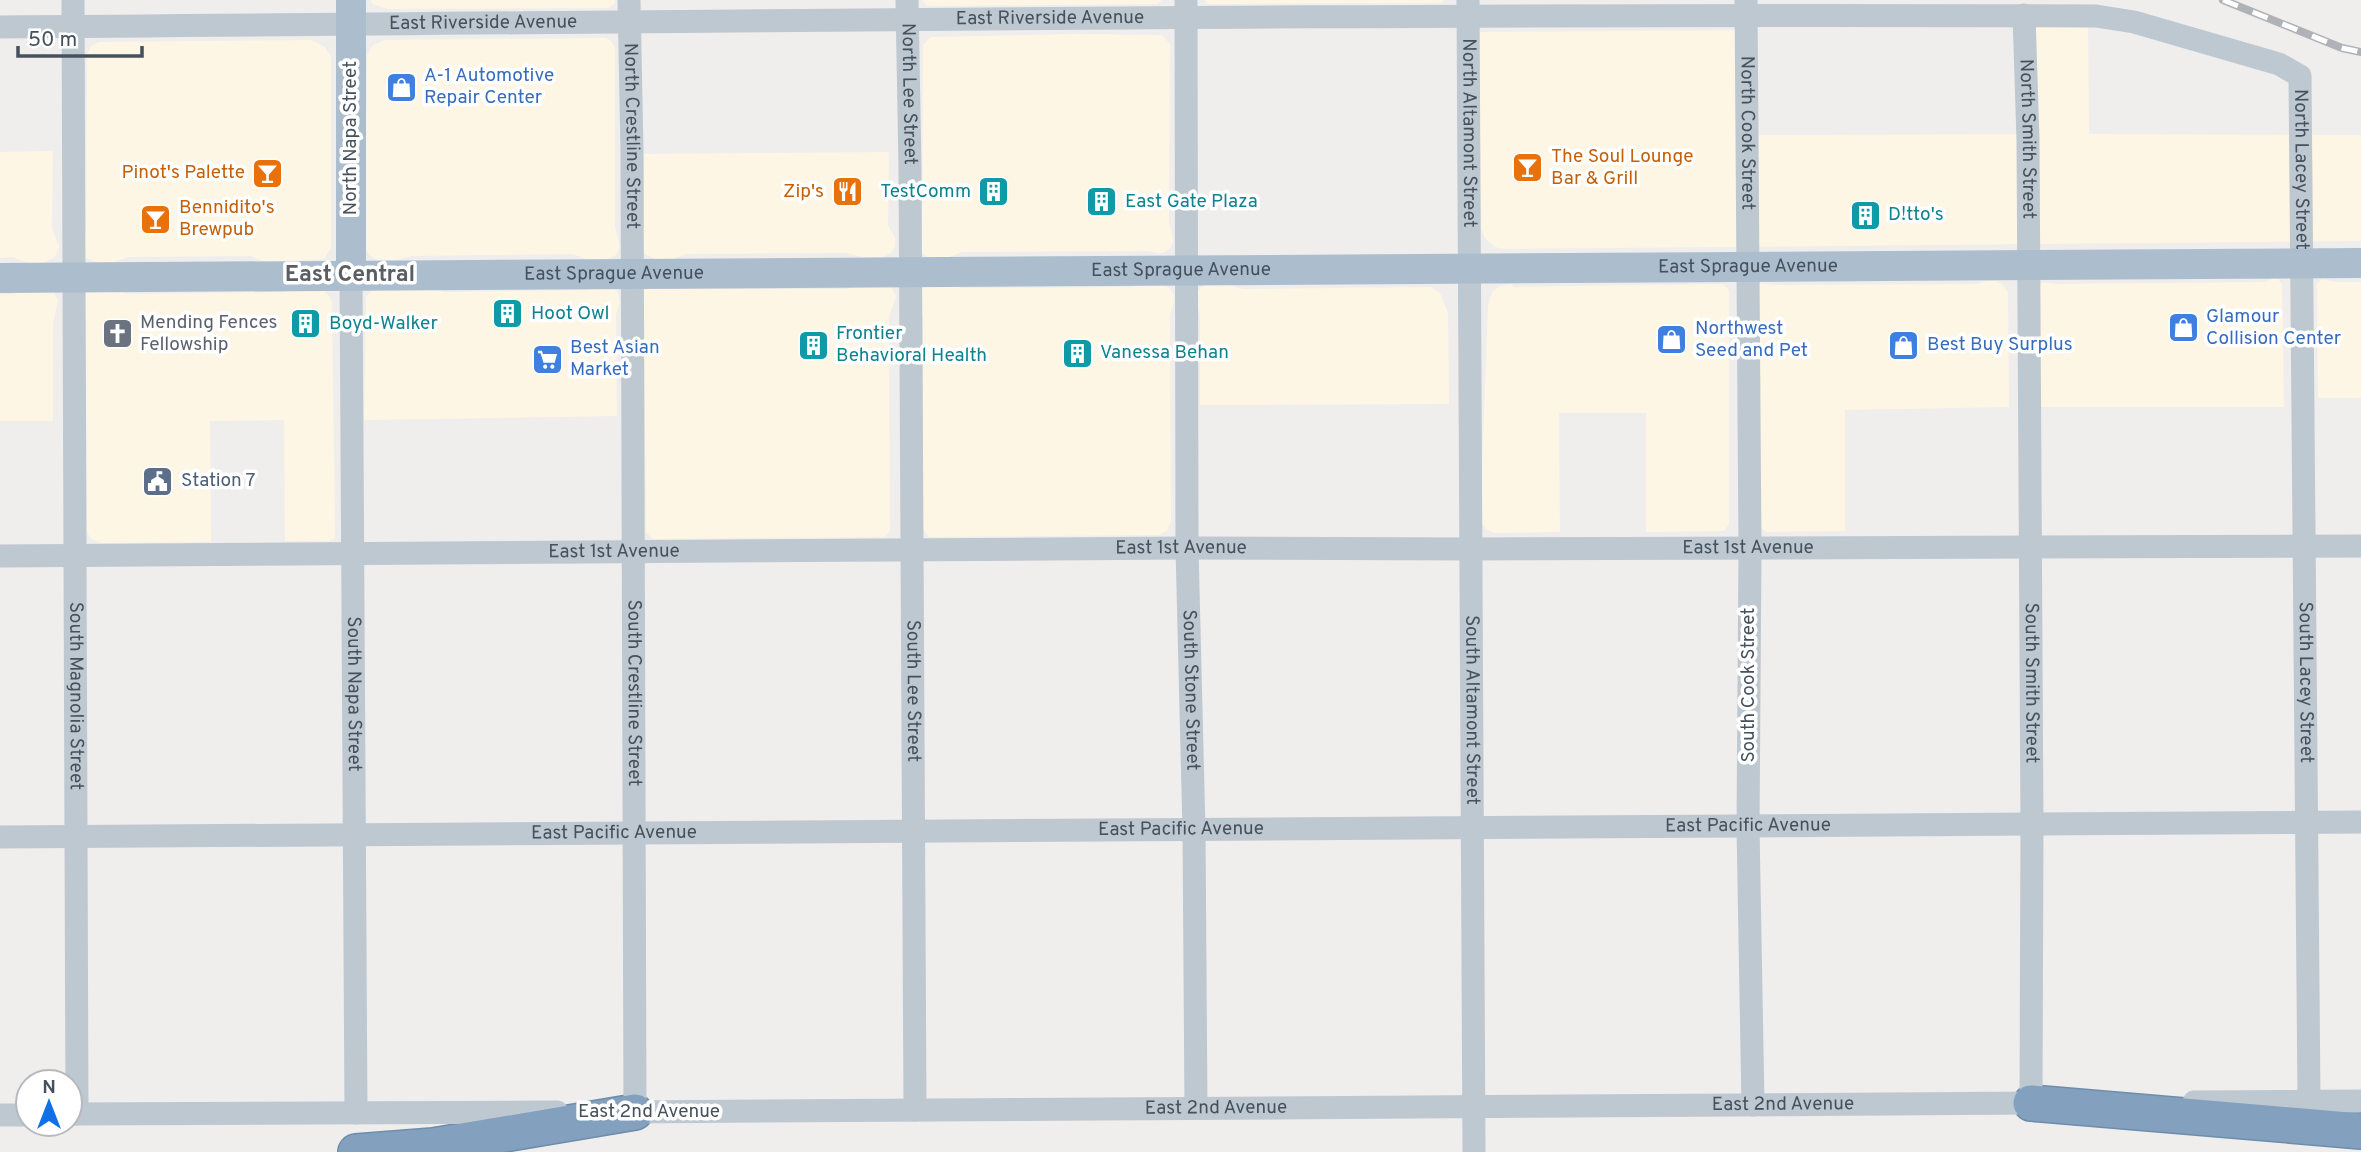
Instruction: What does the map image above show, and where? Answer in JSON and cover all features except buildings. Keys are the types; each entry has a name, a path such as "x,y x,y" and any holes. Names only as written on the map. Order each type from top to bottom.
{"highway":[{"path":"2031,1103 2361,1131"},
{"path":"356,1152 433,1146 635,1112"}],"main road":[{"name":"North Napa Street","path":"351,13 351,276"},
{"name":"East Sprague Avenue","path":"0,278 2361,263"}],"street":[{"name":"South Magnolia Street","path":"73,0 73,1068"},
{"name":"North Crestline Street","path":"629,0 632,274"},
{"name":"South Stone Street","path":"1186,8 1187,548 1194,830 1196,1108"},
{"name":"North Altamont Street","path":"1468,8 1470,268"},
{"name":"East Riverside Avenue","path":"0,27 351,13 629,23 907,10 1746,8 2096,16 2134,22 2279,64 2301,76"},
{"name":"North Cook Street","path":"1746,8 1748,265"},
{"name":"North Lee Street","path":"907,10 910,272"},
{"name":"North Smith Street","path":"2024,15 2028,140 2027,264"},
{"name":"North Lacey Street","path":"2301,76 2303,263"},
{"name":"South Lacey Street","path":"2303,263 2309,1101"},
{"name":"South Smith Street","path":"2027,264 2032,825 2031,1103"},
{"name":"South Cook Street","path":"1748,265 1748,827 1753,1105"},
{"name":"South Altamont Street","path":"1470,268 1475,1152"},
{"name":"South Lee Street","path":"910,272 915,1110"},
{"name":"South Crestline Street","path":"632,274 635,1112"},
{"name":"South Napa Street","path":"351,276 356,1113"},
{"name":"East 1st Avenue","path":"0,556 1187,548 2361,546"},
{"name":"East Pacific Avenue","path":"0,837 2361,822"},
{"name":"East 2nd Avenue","path":"84,1114 2361,1101"}],"shaded area":[{"path":"371,0 615,0 615,3 608,8 388,9 372,4"},
{"path":"922,0 1162,0 1157,4 927,6"},
{"path":"1205,0 1444,0 1442,3 1208,4"},
{"path":"2035,26 2088,27 2089,134 2361,135 2361,241 1504,249 1495,247 1486,239 1481,229 1479,32 1758,30 1757,135 2035,134"},
{"path":"1162,35 1170,44 1169,222 1173,241 1170,248 1163,253 962,252 949,257 928,257 920,252 917,241 922,226 923,45 931,37"},
{"path":"605,38 611,41 615,48 615,227 620,246 616,255 607,259 589,260 573,254 412,256 396,260 377,260 369,255 365,247 367,55 373,45 386,40"},
{"path":"311,40 325,47 331,57 331,248 324,259 267,262 249,256 128,257 114,262 96,262 83,257 86,227 87,55 91,46 99,42"},
{"path":"53,151 52,229 59,247 56,256 44,263 29,263 12,257 0,258 0,152"},
{"path":"889,152 888,225 895,238 895,246 891,253 883,257 866,258 847,253 687,254 672,259 655,259 645,254 641,247 644,229 644,154"},
{"path":"2278,279 2282,284 2284,407 2035,407 2038,286 2043,282 2265,282"},
{"path":"2322,279 2361,282 2361,398 2318,398 2317,284"},
{"path":"1996,281 2003,285 2008,293 2009,407 1845,410 1845,531 1766,532 1759,526 1755,290 1761,283 1978,284"},
{"path":"929,283 948,283 962,288 1132,287 1160,284 1170,288 1174,302 1170,315 1171,521 1167,531 1158,535 929,537 923,530 923,317 917,301 921,287"},
{"path":"863,284 891,287 896,296 889,317 890,531 885,537 653,539 646,532 644,313 640,300 644,290 651,285 669,289 847,289"},
{"path":"1208,284 1226,284 1243,289 1431,287 1440,293 1448,313 1449,404 1200,405 1200,315 1195,296 1200,288"},
{"path":"1511,284 1514,287 1723,284 1729,290 1729,524 1724,531 1646,532 1646,413 1559,413 1560,532 1494,533 1485,528 1480,520 1488,306 1492,292 1500,286"},
{"path":"603,285 617,291 620,301 616,315 617,416 364,420 366,297 376,287 431,287 444,292 589,290"},
{"path":"301,287 321,288 332,303 335,538 329,541 285,541 284,420 210,421 211,542 101,543 91,539 87,532 86,321 80,309 85,292 112,288 127,294 284,292"},
{"path":"27,289 54,292 58,300 53,324 53,421 0,421 0,294 13,294"}],"railway":[{"path":"2223,0 2342,48 2361,52"}],"place":[{"name":"A-1 Automotive Repair Center","path":"401,87"},
{"name":"The Soul Lounge Bar & Grill","path":"1528,168"},
{"name":"Pinot's Palette","path":"268,173"},
{"name":"Zip's","path":"847,192"},
{"name":"TestComm","path":"994,192"},
{"name":"East Gate Plaza","path":"1102,202"},
{"name":"D!tto's","path":"1865,215"},
{"name":"Bennidito's Brewpub","path":"156,219"},
{"name":"Hoot Owl","path":"508,314"},
{"name":"Boyd-Walker","path":"306,324"},
{"name":"Glamour Collision Center","path":"2183,328"},
{"name":"Mending Fences Fellowship","path":"117,334"},
{"name":"Northwest Seed and Pet","path":"1672,340"},
{"name":"Frontier Behavioral Health","path":"813,345"},
{"name":"Best Buy Surplus","path":"1904,345"},
{"name":"Vanessa Behan","path":"1077,353"},
{"name":"Best Asian Market","path":"547,359"},
{"name":"Station 7","path":"158,481"}],"district":[{"name":"East Central","path":"350,275"}]}
